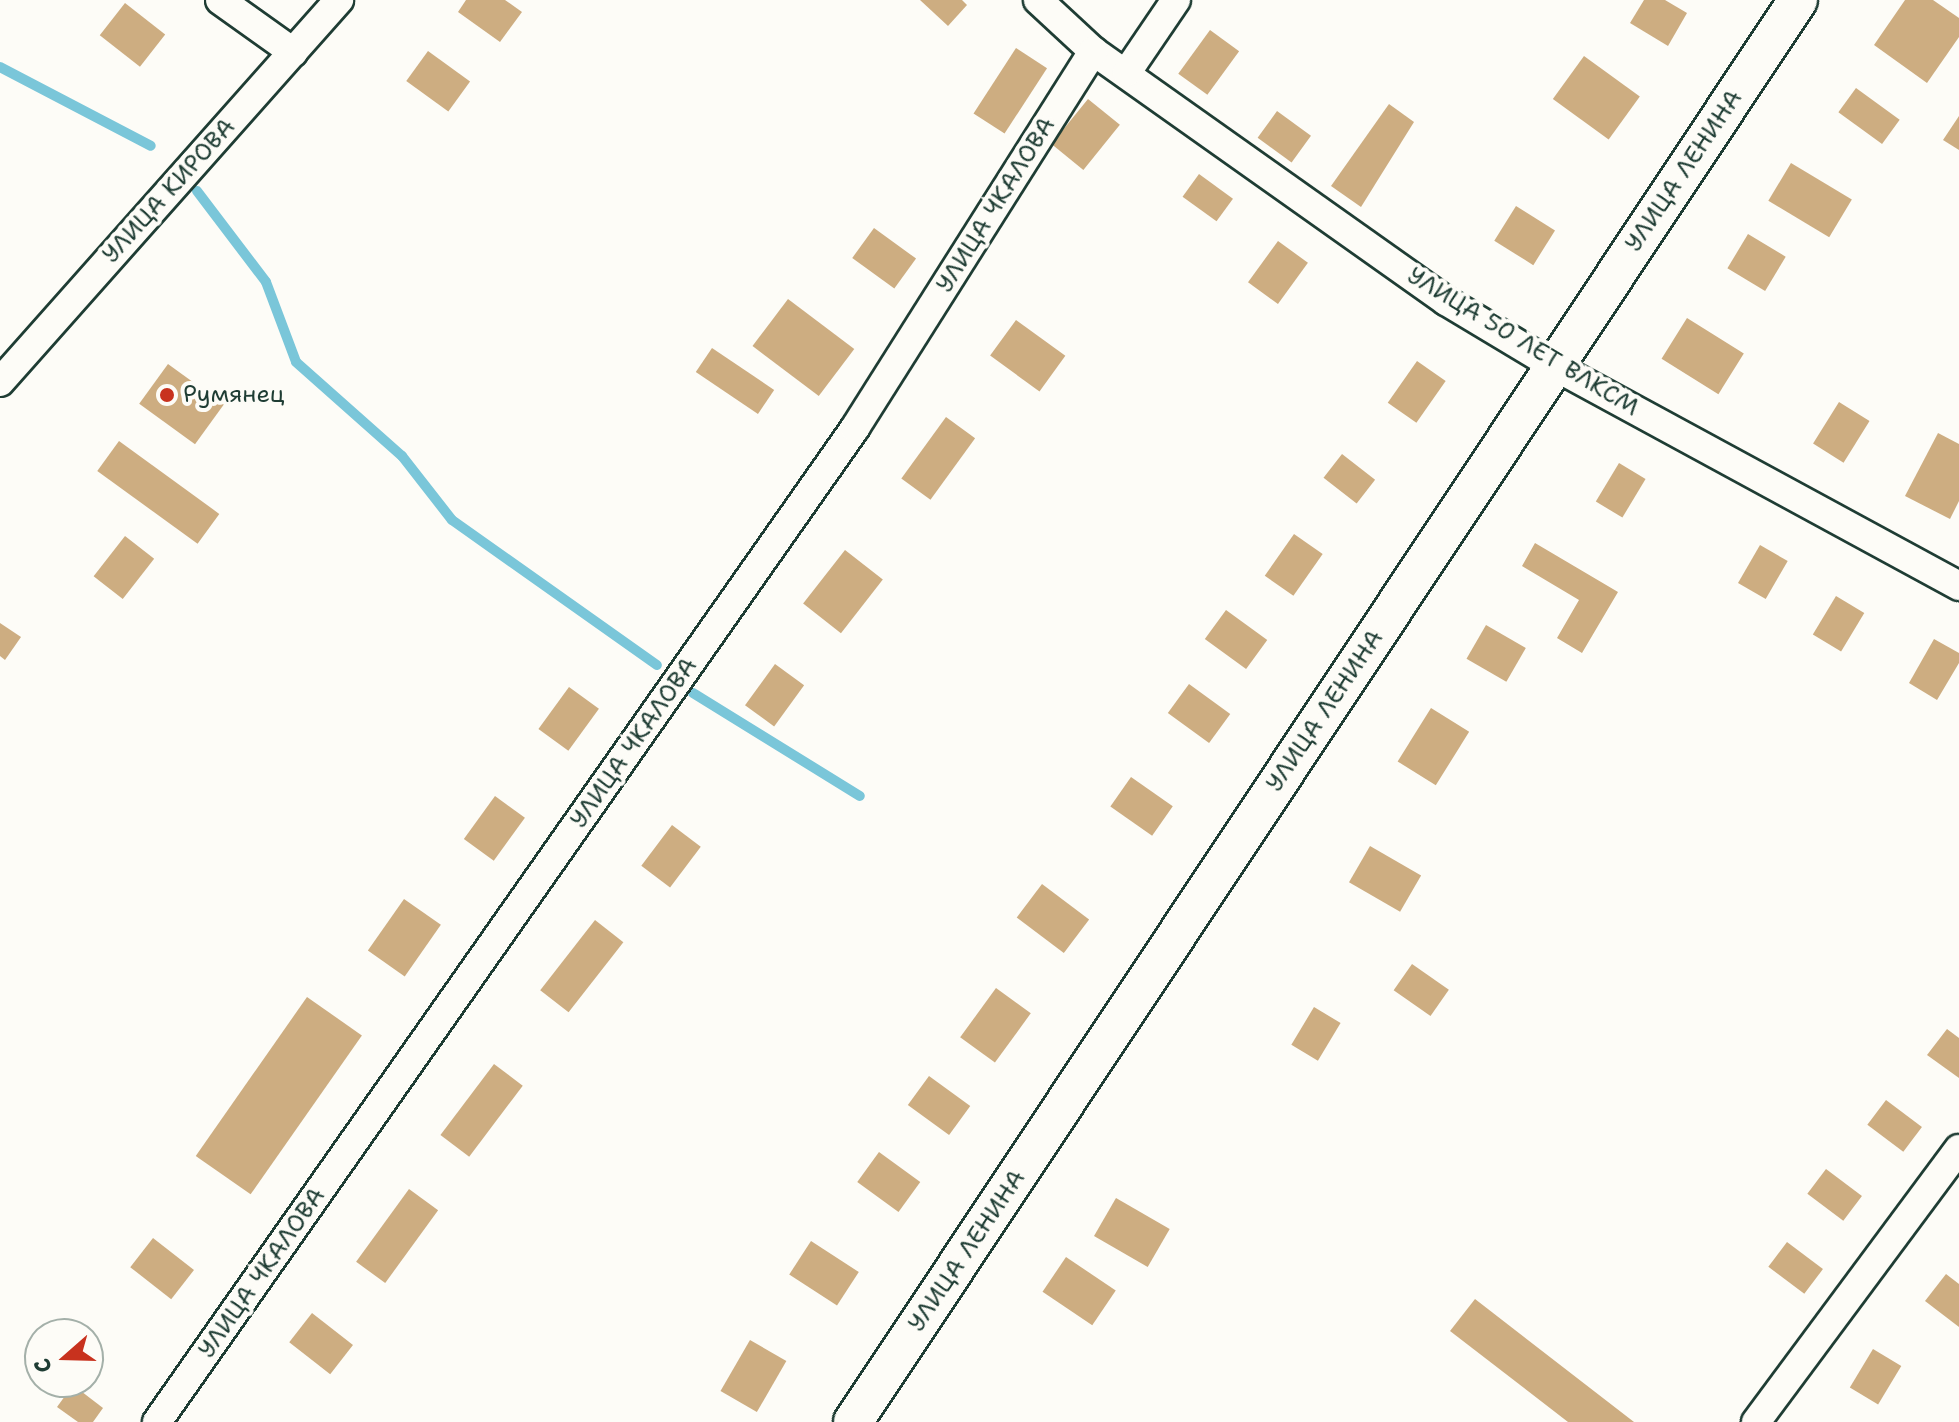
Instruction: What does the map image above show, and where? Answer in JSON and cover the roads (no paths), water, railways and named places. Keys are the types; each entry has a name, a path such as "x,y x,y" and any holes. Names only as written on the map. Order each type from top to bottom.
{"main road":[{"name":"УЛИЦА ЛЕНИНА","path":"853,1422 1798,0"}],"street":[{"path":"220,0 293,52"},
{"name":"УЛИЦА КИРОВА","path":"0,382 339,0"},
{"name":"УЛИЦА 50 ЛЕТ ВЛКСМ","path":"1038,0 1093,51 1127,72 1446,301 1554,366 1959,586"},
{"path":"1127,72 1176,0"},
{"name":"УЛИЦА ЧКАЛОВА","path":"157,1422 855,428 1093,51"},
{"path":"1756,1422 1959,1149"}],"waterway":[{"path":"0,67 151,146"},
{"path":"197,191 266,282 296,362 402,456 452,520 657,665"},
{"path":"693,693 860,796"}],"place":[{"name":"Румянец","path":"167,395"}]}
